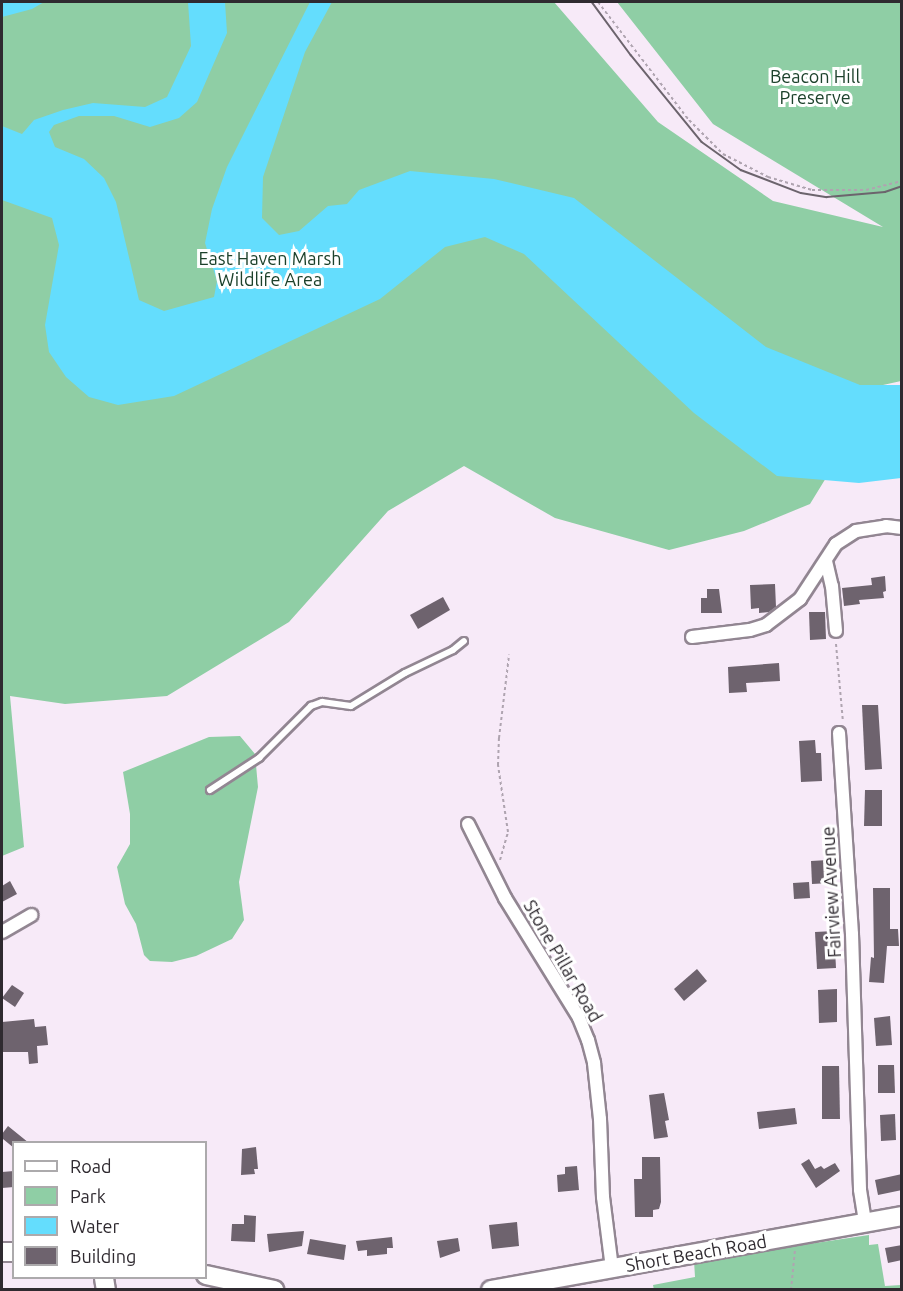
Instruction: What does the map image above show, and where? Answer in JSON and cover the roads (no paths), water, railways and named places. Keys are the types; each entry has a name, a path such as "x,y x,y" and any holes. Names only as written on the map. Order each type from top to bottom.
{"main road":[{"name":"Short Beach Road","path":"490,1290 902,1216"},
{"path":"207,1275 274,1290"}],"street":[{"path":"692,637 750,630 766,625 785,613 800,599 836,544 856,531 886,526 902,528"},
{"path":"826,561 832,586 836,631"},
{"name":"Fairview Avenue","path":"839,733 852,934 860,1190 865,1223"},
{"name":"Stone Pillar Road","path":"468,824 490,871 579,1018 588,1040 594,1063 600,1119 603,1197 612,1268"},
{"path":"2,932 31,915"}],"lane":[{"path":"210,790 259,758 311,706 322,702 351,706 405,673 453,650 464,641"}],"water":[{"path":"2,2 44,2 32,9 2,17"},
{"path":"188,2 225,2 227,33 197,102 179,118 150,127 114,116 79,116 54,125 49,132 55,147 84,159 104,178 116,202 139,300 164,311 214,297 217,281 205,243 212,209 227,167 310,2 332,2 305,52 263,177 262,218 279,235 299,231 328,206 347,204 359,190 410,171 494,179 574,198 766,347 860,385 901,385 901,478 859,483 777,476 694,413 524,254 485,237 445,247 380,299 174,396 118,405 89,397 66,377 49,352 45,325 59,245 52,218 2,200 2,126 22,134 34,120 63,110 93,103 145,107 167,97 191,46"}],"tram line":[{"path":"592,2 631,55 702,142 741,170 801,193 827,197 885,192 902,186"}],"park label":[{"name":"Beacon Hill Preserve","path":"815,88"},
{"name":"East Haven Marsh Wildlife Area","path":"270,269"}]}
